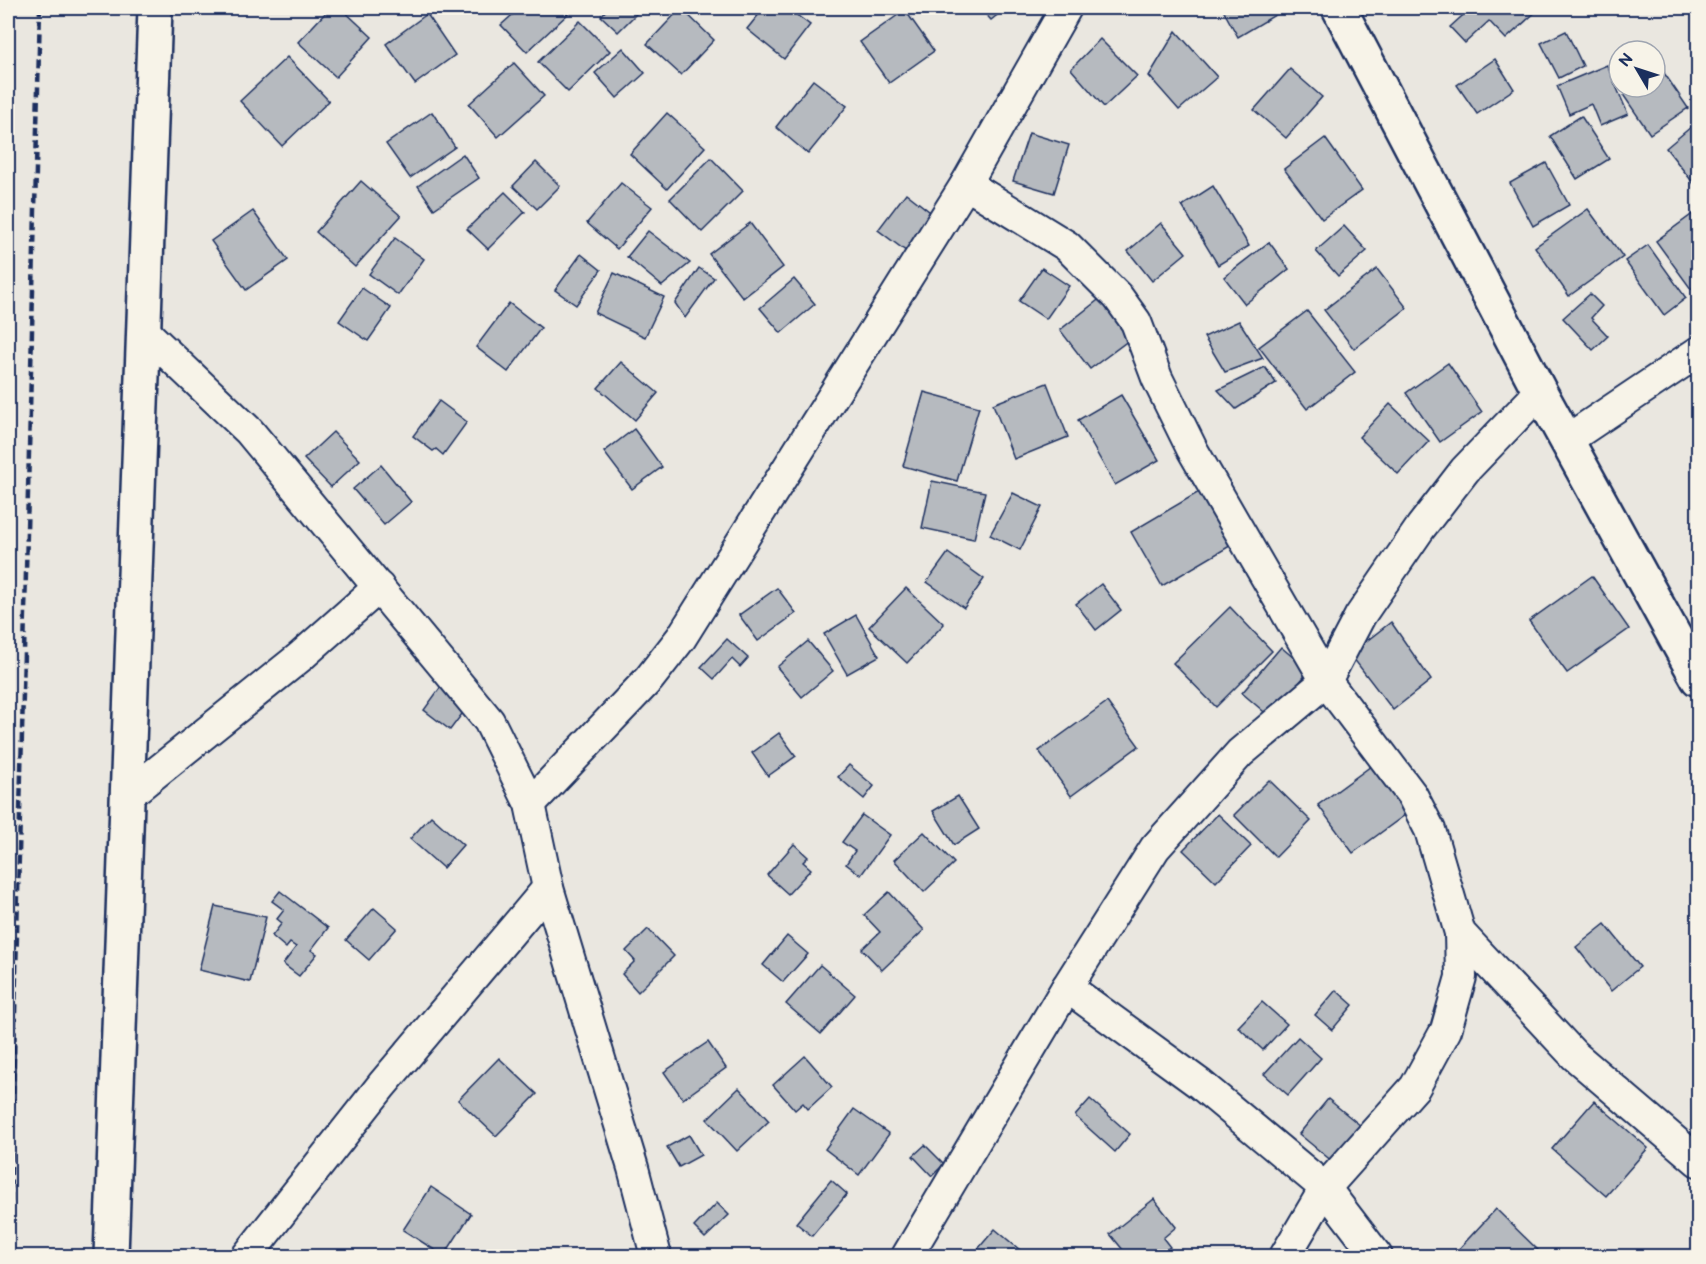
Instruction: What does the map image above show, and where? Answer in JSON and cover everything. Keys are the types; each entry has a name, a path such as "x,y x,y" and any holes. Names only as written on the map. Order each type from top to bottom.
{"street":[{"path":"111,1257 155,8"},
{"path":"530,804 650,679 681,638 966,184 1065,8"},
{"path":"1339,8 1540,392 1698,679"},
{"path":"966,184 1067,246 1118,297 1130,314 1192,449 1326,681 1412,795 1430,830 1460,933 1461,977 1446,1030 1415,1087 1325,1188 1285,1257"},
{"path":"143,330 249,431 489,721 530,804 548,888 633,1168 656,1257"},
{"path":"1567,440 1698,352"},
{"path":"907,1257 1067,987 1155,848 1240,753 1326,681 1360,616 1421,527 1465,470 1540,392"},
{"path":"127,796 300,657 379,587"},
{"path":"247,1257 382,1085 548,888"},
{"path":"1460,933 1574,1055 1698,1161"},
{"path":"1067,987 1200,1084 1325,1188 1375,1250 1377,1257"}],"building":[{"path":"330,8 341,8 372,37 336,77 298,42"},
{"path":"520,8 564,8 569,13 527,52 501,25"},
{"path":"608,8 642,8 618,32 601,16"},
{"path":"681,8 714,40 681,75 647,44"},
{"path":"764,8 787,8 810,25 784,59 747,29"},
{"path":"980,8 1006,8 991,20"},
{"path":"1222,8 1278,8 1280,12 1238,37"},
{"path":"1471,8 1540,8 1506,39 1489,21 1465,43 1450,27"},
{"path":"905,10 934,51 889,83 860,42"},
{"path":"427,14 455,55 415,84 386,44"},
{"path":"580,21 610,51 568,92 538,62"},
{"path":"1176,31 1217,77 1179,110 1149,76"},
{"path":"1566,31 1583,66 1559,78 1541,43"},
{"path":"1100,39 1137,76 1104,107 1071,69"},
{"path":"623,48 645,73 617,98 595,73"},
{"path":"287,57 329,101 282,146 240,101"},
{"path":"1495,59 1514,89 1477,114 1457,85"},
{"path":"514,63 544,96 498,137 469,104"},
{"path":"1607,65 1607,99 1622,99 1628,114 1600,126 1591,104 1569,114 1557,86"},
{"path":"1290,69 1322,97 1286,138 1254,110"},
{"path":"1667,77 1688,108 1650,134 1626,99 1667,99"},
{"path":"813,80 847,106 808,154 776,127"},
{"path":"432,112 455,147 410,178 386,144"},
{"path":"667,113 705,147 667,189 630,154"},
{"path":"1581,116 1609,159 1577,179 1550,136"},
{"path":"1698,121 1698,189 1666,148"},
{"path":"1029,133 1069,145 1054,193 1013,181"},
{"path":"1325,138 1362,190 1322,219 1284,169"},
{"path":"463,154 479,178 434,209 418,186"},
{"path":"711,158 743,191 702,232 670,199"},
{"path":"536,162 560,186 537,209 513,186"},
{"path":"1546,163 1569,205 1533,226 1510,183"},
{"path":"361,181 401,216 355,267 316,232"},
{"path":"621,183 652,207 617,249 587,223"},
{"path":"1213,186 1249,246 1218,265 1182,206"},
{"path":"505,192 525,212 488,249 467,229"},
{"path":"906,193 939,219 911,255 878,230"},
{"path":"1588,209 1623,257 1569,296 1535,247"},
{"path":"1698,210 1698,283 1691,289 1656,241"},
{"path":"253,211 288,260 246,290 211,241"},
{"path":"750,223 783,267 743,298 709,254"},
{"path":"1161,223 1186,253 1152,281 1128,251"},
{"path":"1344,226 1367,251 1338,276 1316,251"},
{"path":"648,231 690,263 662,286 627,257"},
{"path":"395,238 424,259 398,295 369,274"},
{"path":"1269,242 1289,269 1245,304 1224,277"},
{"path":"1648,245 1686,298 1664,315 1625,261"},
{"path":"581,254 601,270 576,305 555,290"},
{"path":"699,268 714,278 685,318 675,303"},
{"path":"1042,268 1069,286 1046,319 1019,301"},
{"path":"1377,269 1407,308 1354,349 1324,310"},
{"path":"614,273 664,297 645,337 595,313"},
{"path":"794,279 815,304 781,333 760,308"},
{"path":"362,288 391,308 368,341 339,321"},
{"path":"1590,294 1602,306 1591,318 1608,336 1593,350 1563,318"},
{"path":"1102,297 1133,337 1090,369 1060,330"},
{"path":"509,303 541,328 508,372 476,347"},
{"path":"1307,311 1355,372 1307,409 1259,347"},
{"path":"1239,321 1263,358 1225,372 1204,337"},
{"path":"621,362 658,393 635,420 598,388"},
{"path":"1448,363 1482,412 1440,442 1406,393"},
{"path":"1265,367 1276,383 1236,409 1218,390"},
{"path":"1047,383 1068,437 1014,459 993,404"},
{"path":"924,392 979,407 957,481 903,466"},
{"path":"1121,395 1159,460 1115,485 1078,420"},
{"path":"439,401 467,422 443,455 436,449 433,451 413,436"},
{"path":"1390,404 1429,441 1398,474 1359,437"},
{"path":"634,429 662,467 632,489 604,452"},
{"path":"333,432 360,460 331,487 304,459"},
{"path":"381,465 411,502 384,525 353,489"},
{"path":"932,481 985,492 974,539 922,528"},
{"path":"1204,489 1235,543 1162,586 1131,532"},
{"path":"1013,493 1042,507 1020,550 990,535"},
{"path":"948,553 984,579 964,608 927,582"},
{"path":"1592,576 1629,629 1567,673 1529,621"},
{"path":"1101,584 1121,610 1096,630 1076,604"},
{"path":"777,588 796,613 758,641 739,615"},
{"path":"906,588 944,624 907,663 869,627"},
{"path":"1230,607 1272,651 1216,707 1173,663"},
{"path":"856,615 879,656 847,674 824,634"},
{"path":"1391,622 1431,680 1393,710 1350,654"},
{"path":"727,639 748,658 740,667 732,659 714,679 701,667"},
{"path":"808,641 833,671 802,697 777,667"},
{"path":"1281,647 1309,671 1270,717 1242,693"},
{"path":"450,674 477,694 450,730 424,710"},
{"path":"1107,702 1139,746 1071,796 1039,751"},
{"path":"779,733 796,756 768,776 752,753"},
{"path":"1378,761 1413,809 1353,853 1318,805"},
{"path":"849,765 874,786 864,799 838,777"},
{"path":"1269,780 1311,821 1276,857 1234,815"},
{"path":"958,796 979,829 954,845 933,811"},
{"path":"1218,814 1251,846 1216,882 1183,850"},
{"path":"862,815 890,835 861,875 846,864 855,851 842,842"},
{"path":"431,816 463,845 443,868 410,839"},
{"path":"924,832 954,863 924,892 894,860"},
{"path":"794,844 808,857 803,862 811,869 788,894 767,875"},
{"path":"280,891 328,928 311,950 317,954 299,976 283,964 296,947 290,943 286,948 272,936 282,923 277,919 284,910 272,901"},
{"path":"889,892 924,930 882,970 862,949 880,932 864,915"},
{"path":"215,906 266,917 250,982 199,970"},
{"path":"374,908 397,928 369,960 346,940"},
{"path":"1605,924 1640,967 1611,991 1576,947"},
{"path":"648,929 674,956 638,992 622,974 635,961 626,951"},
{"path":"787,936 808,954 783,982 763,965"},
{"path":"820,965 855,995 821,1034 786,1004"},
{"path":"1336,990 1353,1005 1332,1030 1315,1015"},
{"path":"1262,1002 1287,1024 1263,1050 1238,1027"},
{"path":"1298,1037 1321,1058 1288,1095 1264,1074"},
{"path":"708,1042 726,1068 683,1099 664,1072"},
{"path":"805,1056 832,1087 808,1109 803,1103 795,1110 773,1085"},
{"path":"499,1058 537,1094 496,1136 458,1100"},
{"path":"739,1088 769,1121 737,1151 707,1119"},
{"path":"1090,1099 1130,1134 1115,1152 1075,1116"},
{"path":"1328,1099 1361,1126 1333,1162 1299,1134"},
{"path":"1594,1101 1648,1148 1606,1196 1552,1149"},
{"path":"854,1109 889,1134 859,1175 825,1149"},
{"path":"689,1135 701,1155 679,1167 667,1147"},
{"path":"925,1145 944,1164 932,1176 913,1156"},
{"path":"831,1180 847,1194 812,1236 796,1223"},
{"path":"431,1187 471,1214 444,1256 403,1230"},
{"path":"1154,1199 1176,1227 1163,1238 1170,1247 1158,1256 1148,1256 1145,1252 1140,1256 1128,1256 1110,1234"},
{"path":"717,1203 729,1215 705,1238 694,1227"},
{"path":"1496,1209 1541,1253 1538,1256 1464,1256 1457,1251"},
{"path":"995,1229 1027,1256 972,1256"}],"railway":[{"path":"9,1256 40,8"}]}
